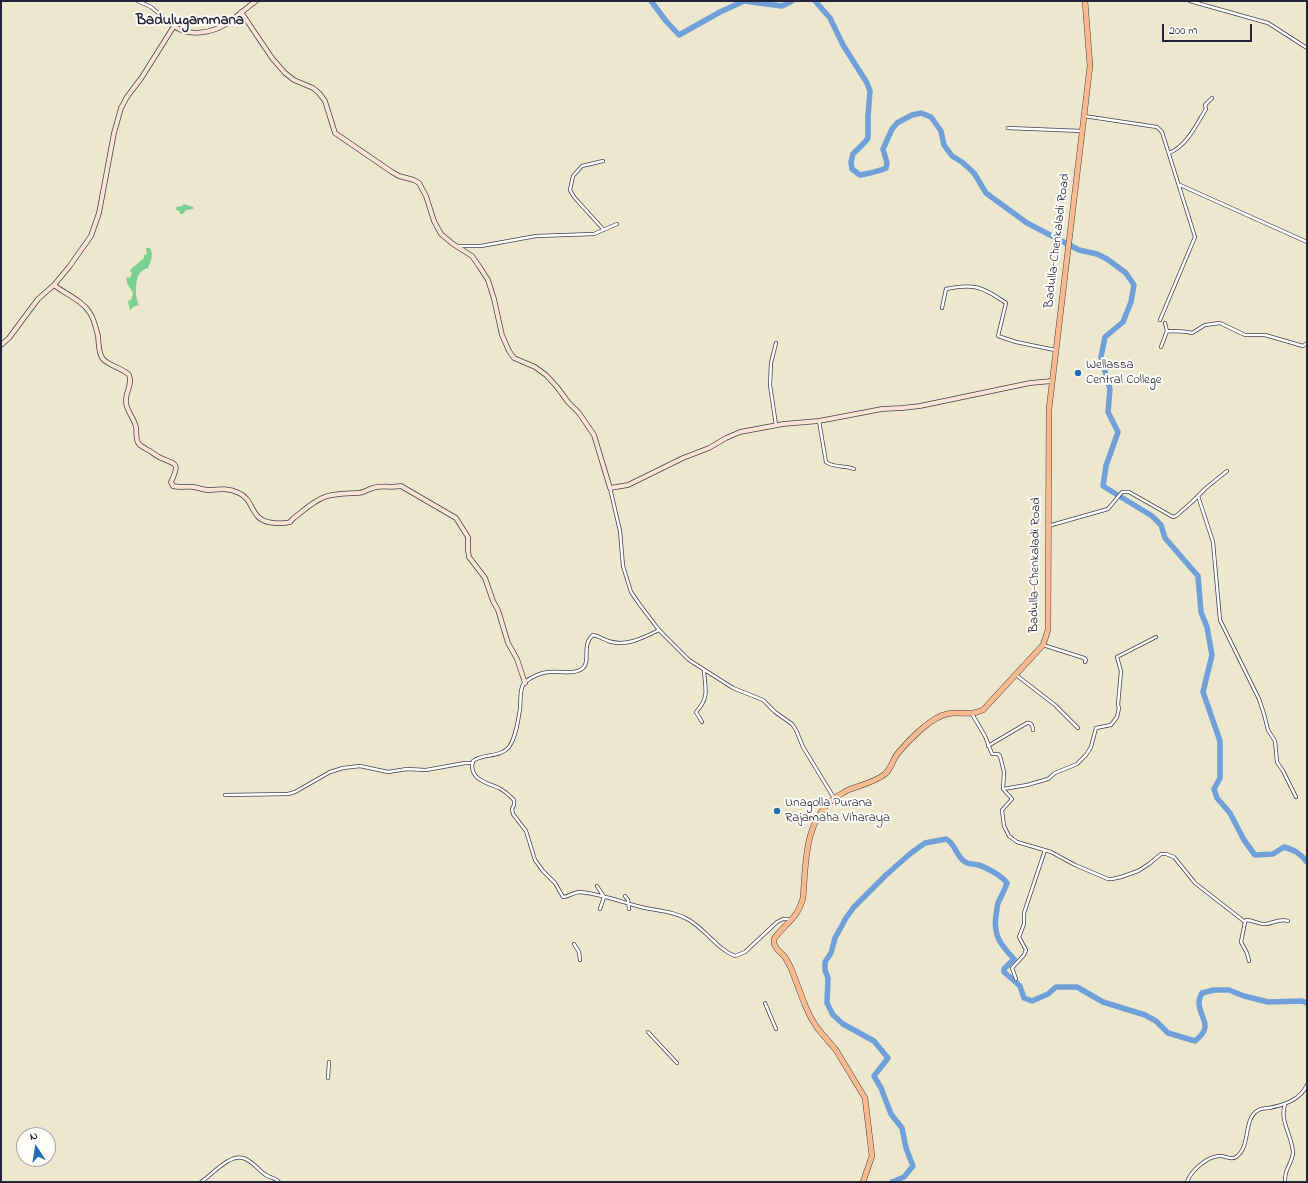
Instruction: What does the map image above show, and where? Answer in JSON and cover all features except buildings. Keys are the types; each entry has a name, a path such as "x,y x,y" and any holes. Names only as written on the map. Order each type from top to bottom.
{"highway":[{"name":"Badulla-Chenkaladi Road","path":"863,1182 872,1156 865,1098 836,1050 818,1029 811,1018 791,968 785,957 774,944 774,939 781,928 793,919 801,906 804,898 808,839 812,828 825,806 834,798 885,774 898,753 918,732 936,718 947,714 972,713 983,710 1044,646 1048,630 1049,409 1090,66 1085,1"}],"main road":[{"path":"1,345 9,338 38,299 54,285 69,267 91,236 99,213 114,133 121,108 127,97 142,78 174,26 178,29 193,33 208,30 226,24 256,1"},
{"path":"241,12 272,58 285,73 294,80 313,88 325,101 335,133 392,172 419,183 426,196 434,221 441,234 472,256 488,280 502,335 508,351 514,358 535,367 546,375 579,413 583,422 594,435 610,488 628,485 683,458 709,448 740,432 819,421 882,409 920,406 1030,383 1052,381"},
{"path":"54,285 62,292 79,302 89,312 95,326 99,352 102,359 129,375 130,383 125,400 126,406 133,416 136,426 136,440 139,445 172,462 176,471 171,482 173,486 180,488 192,487 207,490 233,490 241,494 262,520 287,523 308,505 327,495 362,493 374,488 392,488 401,486 456,518 468,537 469,558 485,578 492,601 498,610 508,643 517,659 525,682"}],"street":[{"path":"138,1 151,7 174,26"},
{"path":"1190,1 1268,23 1307,47"},
{"path":"1169,153 1174,151 1188,137 1206,109 1205,105 1212,98"},
{"path":"1084,116 1157,126 1162,132 1180,185 1195,237 1160,320"},
{"path":"1008,128 1082,131"},
{"path":"602,229 574,198 570,190 573,176 582,166 603,161"},
{"path":"1180,185 1307,242"},
{"path":"457,246 481,246 536,236 594,234 602,229 617,224"},
{"path":"942,308 946,289 970,285 981,288 1006,303 998,336 1016,342 1056,350"},
{"path":"1161,347 1166,331 1165,322"},
{"path":"1166,331 1182,330 1192,332 1205,325 1220,323 1245,335 1265,335 1283,339 1296,345 1303,346 1307,344"},
{"path":"776,343 771,363 770,385 776,426"},
{"path":"819,421 826,462 830,465 854,469"},
{"path":"1048,526 1108,509 1122,492 1128,492 1173,517 1179,514 1215,480 1227,471"},
{"path":"610,488 620,531 623,566 631,592 659,630 689,660 733,688 763,700 775,712 792,724 803,746 834,798"},
{"path":"1198,496 1213,542 1220,620 1259,699 1268,730 1275,741 1277,762 1296,797"},
{"path":"659,630 624,643 608,641 593,635 587,644 586,662 582,669 570,672 548,672 538,674 525,682 522,690 515,732 509,746 501,753 476,759 472,766 476,776 484,783 499,788 514,800 512,814 526,831 535,860 543,871 555,882 563,897 567,897 576,892 604,897 645,908 671,912 690,920 727,953 735,956 745,952 777,922 783,919 793,919"},
{"path":"1003,789 1027,785 1048,779 1055,773 1076,764 1086,755 1091,747 1096,728 1111,724 1117,717 1119,708 1121,671 1117,657 1156,637"},
{"path":"1044,646 1084,658 1086,660 1085,662"},
{"path":"702,722 696,712 706,697 704,670"},
{"path":"1016,675 1055,705 1078,728"},
{"path":"972,713 985,736 992,754 998,754 1000,756 1004,772 1003,789 1012,799 1002,810 1004,826 1009,836 1017,842 1051,852 1094,873 1112,879 1131,874 1144,868 1161,854 1166,854 1174,858 1195,883 1204,891 1245,922"},
{"path":"988,746 1027,723 1033,726 1033,730"},
{"path":"225,795 288,794 295,792 330,772 343,768 369,767 388,772 407,769 426,770 473,763"},
{"path":"1016,979 1012,968 1024,955 1026,950 1019,938 1024,924 1024,912 1045,850"},
{"path":"597,886 604,897"},
{"path":"625,896 629,909"},
{"path":"600,909 604,897"},
{"path":"1245,922 1248,920 1265,924 1276,921 1288,921"},
{"path":"1245,922 1241,942 1250,960"},
{"path":"574,944 579,952 580,960"},
{"path":"764,1003 776,1029"},
{"path":"648,1032 677,1063"},
{"path":"328,1078 329,1062"},
{"path":"1187,1182 1194,1170 1212,1158 1219,1156 1233,1159 1237,1157 1240,1154 1245,1142 1252,1117 1257,1111 1292,1101 1307,1085"},
{"path":"1285,1104 1283,1113 1292,1142 1293,1155 1286,1171 1285,1182"},
{"path":"201,1182 232,1158 243,1158 266,1176 277,1179 279,1182"}],"green space":[{"path":"184,204 193,207 193,209 186,210 183,214 180,214 179,211 176,210 176,207"},
{"path":"146,248 150,248 152,258 148,268 144,269 139,274 136,283 136,293 139,305 133,307 130,311 128,301 131,300 133,293 127,283 126,277 130,278 132,273 130,271 131,269 144,258 144,255 147,254"}],"waterway":[{"path":"651,1 679,35 720,12 744,1 782,6 792,1"},
{"path":"815,1 830,18 843,45 867,83 870,91 868,138 853,154 851,162 852,169 860,175 886,168 887,163 883,149 892,129 897,123 912,115 921,113 931,117 941,131 944,145 952,156 962,162 974,173 986,193 1027,223 1079,250 1097,254 1107,259 1126,273 1134,285 1131,302 1123,322 1105,337 1101,357 1110,389 1108,412 1118,432 1106,466 1103,486 1152,516 1161,525 1165,538 1198,576 1201,612 1207,627 1212,655 1203,692 1220,741 1220,778 1214,789 1217,798 1230,813 1244,840 1255,855 1273,854 1284,847 1297,852 1307,862"},
{"path":"892,1182 904,1177 913,1166 906,1148 902,1128 891,1114 881,1088 874,1076 888,1058 874,1041 843,1024 833,1015 827,1003 828,978 825,970 825,962 831,953 835,938 854,907 886,875 925,843 946,839 952,843 965,862 981,866 1007,883 998,904 995,922 996,929 999,940 1014,959 1004,969 1004,972 1020,986 1024,998 1032,1001 1048,994 1056,987 1077,987 1103,1002 1145,1015 1156,1021 1168,1033 1195,1041 1204,1031 1205,1026 1199,1002 1202,993 1214,990 1229,990 1244,996 1268,1002 1302,1001 1307,1003"}],"place":[{"name":"Wellassa Central College","path":"1078,373"},
{"name":"Unagolla Purana Rajamaha Viharaya","path":"777,811"}],"district":[{"name":"Badulugammana","path":"190,22"}]}
